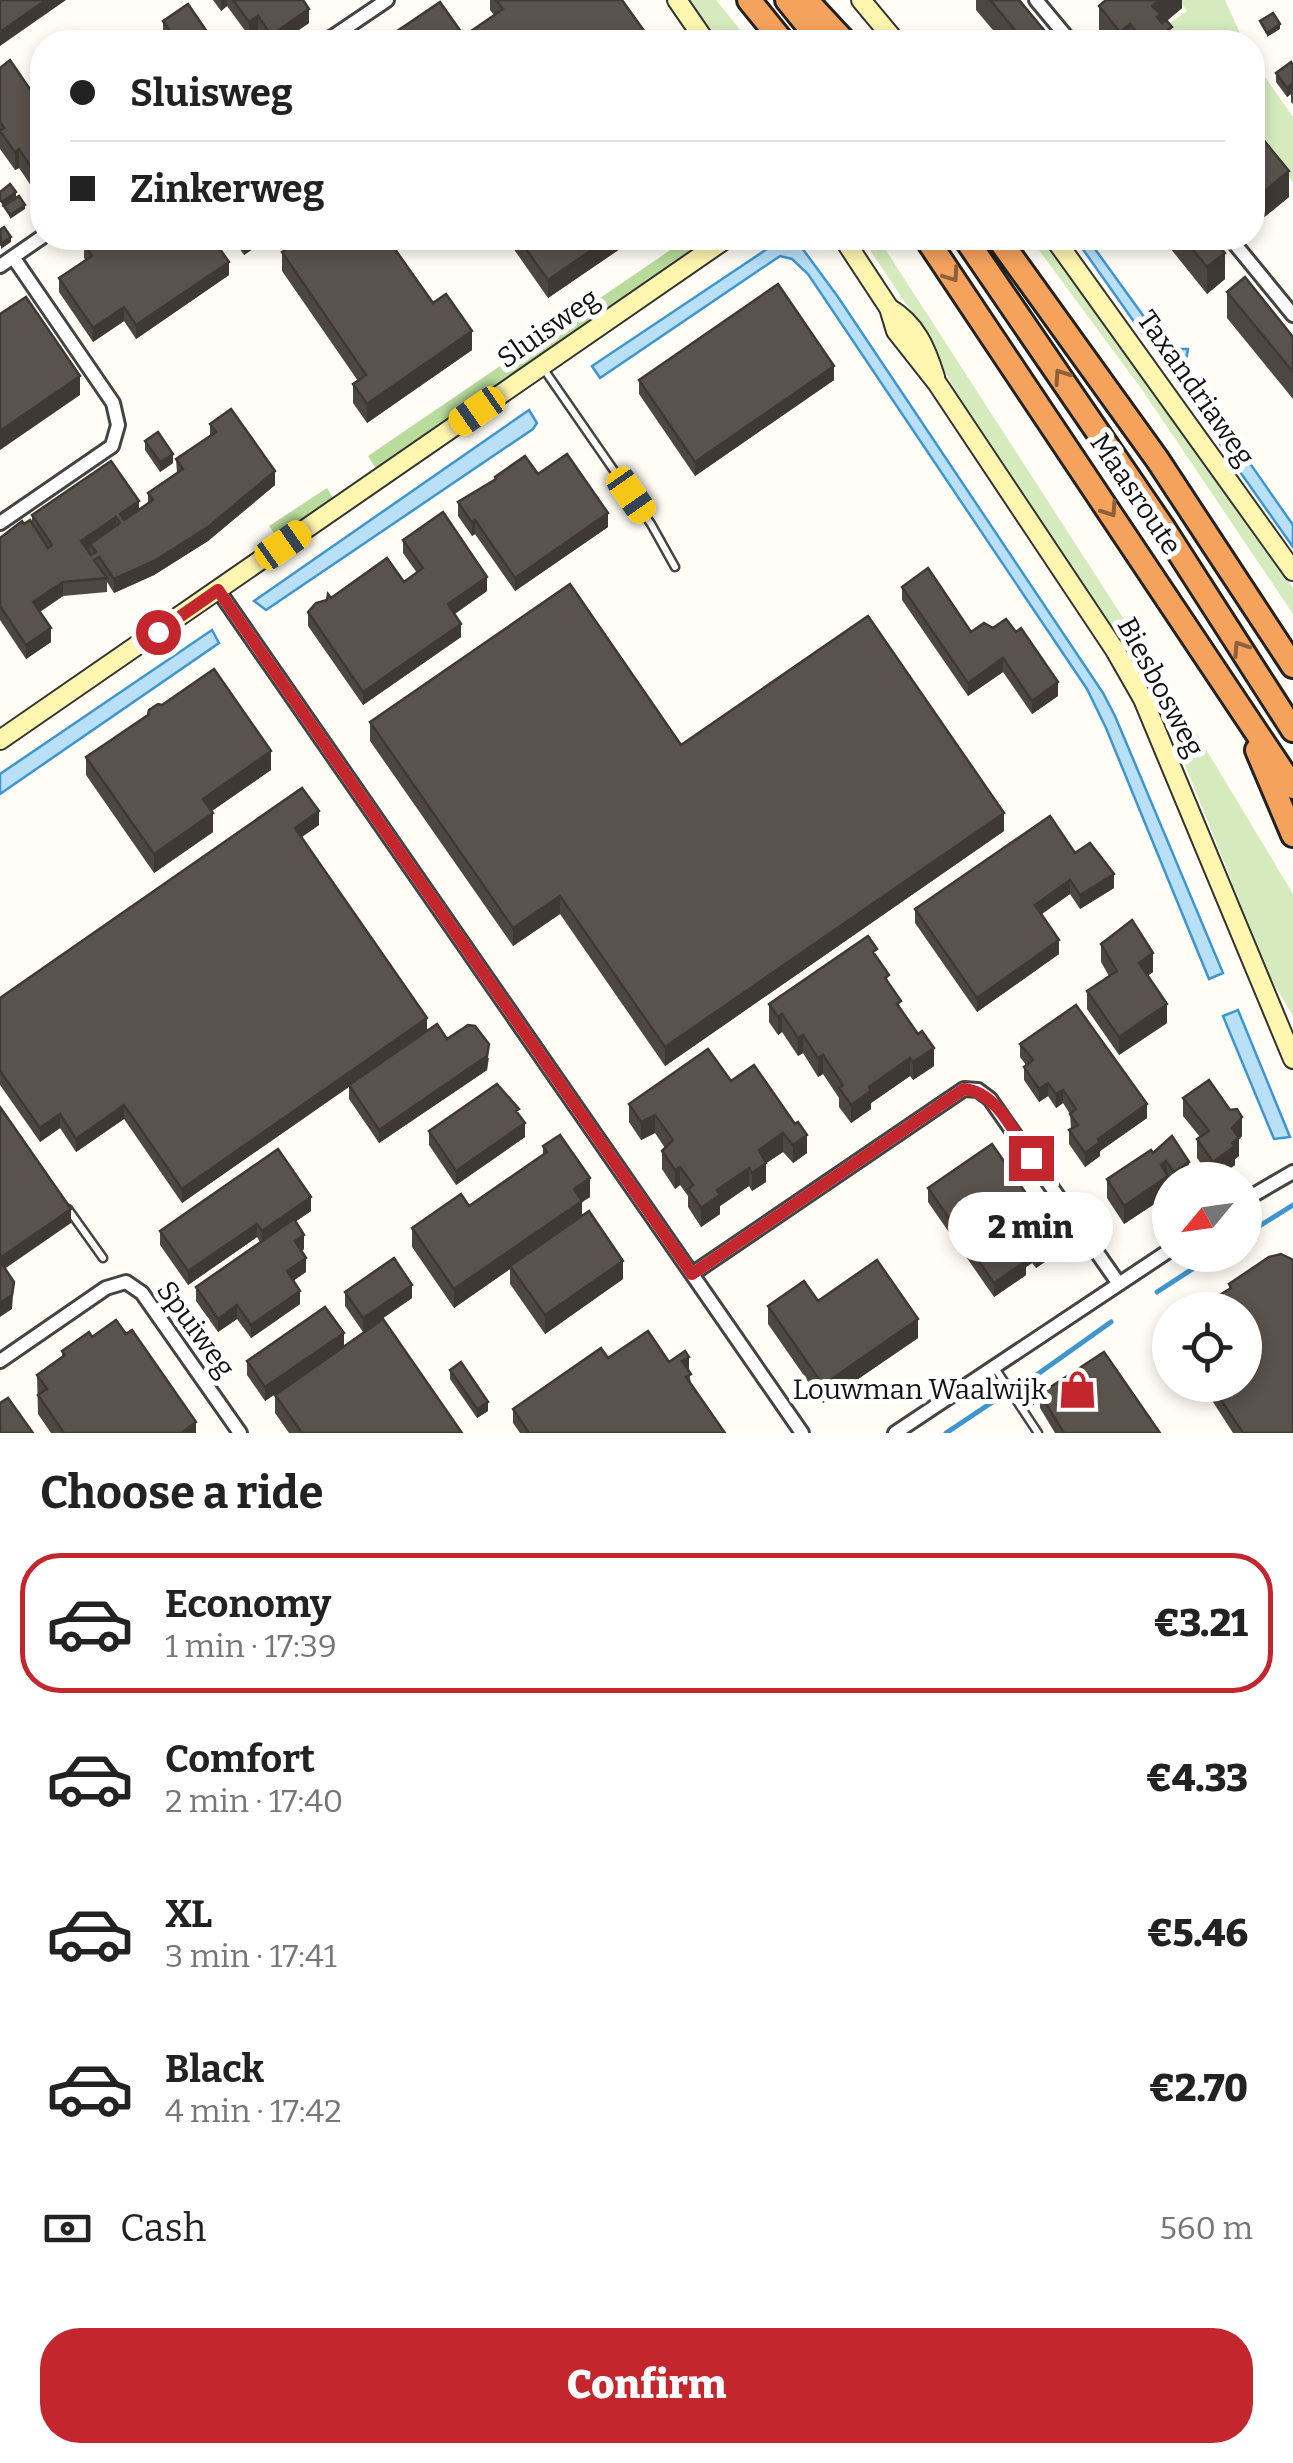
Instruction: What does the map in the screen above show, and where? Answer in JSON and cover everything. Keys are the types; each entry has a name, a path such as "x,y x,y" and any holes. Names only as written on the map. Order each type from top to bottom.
{"highway":[{"path":"749,0 773,30"},
{"path":"787,0 811,30"},
{"path":"806,0 834,30"},
{"name":"Maasroute","path":"934,250 1293,787"},
{"name":"Maasroute","path":"973,250 1154,514 1293,730"},
{"path":"1007,250 1157,459 1293,674"},
{"path":"1266,628 1293,666"},
{"path":"1234,696 1293,835"}],"main road":[{"path":"678,0 698,30"},
{"path":"860,0 886,30"},
{"name":"Sluisweg","path":"2,735 710,250"},
{"name":"Biesbosweg","path":"852,250 890,308 896,331 937,382 1115,650 1143,699 1291,1051"},
{"name":"Taxandriaweg","path":"1063,250 1293,572"}],"street":[{"path":"343,30 388,0"},
{"path":"1036,0 1061,30"},
{"path":"0,266 30,246"},
{"path":"1240,250 1293,315"},
{"path":"0,524 112,446 118,425 113,403 14,257"},
{"path":"218,590 802,1433"},
{"path":"692,1274 964,1089 978,1090 990,1100 1119,1284"},
{"path":"1262,1190 1293,1172"},
{"path":"895,1433 1152,1262"},
{"name":"Spuiweg","path":"0,1362 106,1288 126,1282 142,1292 240,1433"}],"lane":[{"path":"542,366 651,524 675,567"},
{"path":"57,1194 103,1258"},
{"path":"994,1367 1038,1433"},
{"path":"1020,1406 1053,1386"}],"green space":[{"path":"689,0 716,0 740,30 711,30"},
{"path":"1179,0 1225,0 1239,30 1163,28 1187,11"},
{"path":"1265,77 1293,117 1293,182 1265,148"},
{"path":"670,250 697,250 377,470 368,456"},
{"path":"870,250 886,250 1180,706 1293,894 1293,1016 1271,979 1179,750 1144,675 964,407 919,323"},
{"path":"1039,250 1051,250 1293,588 1293,614 1143,391"},
{"path":"327,488 334,500 278,539 269,526"}],"water":[{"path":"766,250 803,250 1103,693 1223,973 1209,979 1087,689 808,274 792,259 780,256 600,378 592,366"},
{"path":"1083,250 1096,250 1163,343 1172,349 1188,349 1185,366 1191,379 1293,525 1293,547"},
{"path":"529,410 537,423 533,429 266,610 254,601"},
{"path":"212,630 219,643 0,794 0,774"},
{"path":"1238,1010 1290,1137 1274,1139 1223,1016"}],"building":[{"path":"0,0 46,0 0,32"},
{"path":"233,0 303,0 309,9 278,30 268,30 258,16 249,22"},
{"path":"496,0 622,0 643,30 473,30 503,9"},
{"path":"990,0 1019,0 1044,30 1015,30"},
{"path":"1106,0 1159,0 1152,6 1161,14 1157,17 1172,27 1135,30 1130,24 1118,30 1099,6"},
{"path":"440,2 460,30 399,30"},
{"path":"188,4 206,30 169,30 163,21"},
{"path":"1273,13 1280,24 1267,33 1260,21"},
{"path":"10,60 30,89 30,166 0,131 4,128 0,122 0,68"},
{"path":"1291,62 1293,83 1287,88 1276,73"},
{"path":"1265,142 1289,171 1265,191"},
{"path":"10,184 16,192 2,202 0,192"},
{"path":"19,196 25,205 10,215 4,206"},
{"path":"4,227 11,237 1,244 0,230"},
{"path":"88,250 220,250 229,262 136,325 124,307 93,328 59,278 92,256"},
{"path":"395,250 433,303 446,294 472,331 367,404 353,384 366,375 282,252"},
{"path":"527,250 592,250 548,280"},
{"path":"1193,250 1223,250 1225,253 1207,267"},
{"path":"1245,277 1293,337 1293,372 1227,292"},
{"path":"778,284 834,366 695,462 639,380"},
{"path":"26,297 80,376 0,431 0,314"},
{"path":"231,409 275,471 208,527 154,561 114,579 99,557 94,560 107,578 63,582 33,602 51,628 26,645 0,606 0,538 22,521 24,524 30,520 48,548 52,545 32,515 111,461 139,501 120,514 124,520 153,500 148,493 183,469 176,459 216,432 210,424","holes":["116,517 120,523 90,544 96,552 91,555 81,541"]},
{"path":"158,432 173,454 160,462 145,441"},
{"path":"567,454 608,513 515,578 458,502 525,456 538,474"},
{"path":"443,512 487,577 448,604 461,624 363,692 308,612 316,603 327,600 328,594 331,598 387,558 404,582 423,568 403,540"},
{"path":"928,568 971,632 984,623 993,628 1006,619 1016,632 1021,628 1058,682 1032,701 1003,658 968,683 902,587"},
{"path":"570,584 681,745 868,616 1004,813 665,1047 560,896 513,928 370,722"},
{"path":"214,669 271,751 203,799 213,813 154,854 86,757 148,715 149,710"},
{"path":"302,788 319,811 295,828 427,1018 182,1189 124,1105 76,1139 60,1114 40,1128 0,1071 0,998"},
{"path":"1050,816 1075,853 1090,843 1114,874 1080,895 1070,880 1035,905 1059,940 977,998 915,909"},
{"path":"1132,920 1153,953 1139,963 1167,1004 1119,1037 1087,991 1117,971 1101,944"},
{"path":"868,936 877,949 873,952 889,975 885,978 901,1001 897,1004 918,1034 922,1031 934,1048 913,1062 910,1058 851,1105 823,1055 818,1058 803,1035 798,1038 782,1014 778,1017 769,1004"},
{"path":"1076,1005 1147,1104 1085,1153 1069,1130 1078,1125 1070,1114 1076,1109 1063,1090 1056,1094 1048,1083 1039,1089 1024,1067 1033,1060 1020,1044"},
{"path":"437,1024 447,1039 468,1025 475,1026 489,1044 487,1056 379,1130 349,1085"},
{"path":"708,1049 731,1081 754,1065 807,1135 793,1145 783,1133 759,1150 766,1163 752,1173 749,1168 717,1190 720,1195 701,1208 688,1189 693,1185 680,1167 675,1170 662,1151 673,1140 655,1115 641,1122 629,1104"},
{"path":"1209,1080 1230,1110 1237,1109 1242,1117 1232,1128 1239,1138 1232,1143 1235,1146 1213,1162 1197,1139 1209,1131 1183,1098"},
{"path":"497,1084 519,1109 516,1111 525,1123 456,1171 429,1131"},
{"path":"0,1107 71,1209 0,1258"},
{"path":"560,1135 590,1178 574,1189 582,1201 454,1289 412,1228 461,1194 469,1206 547,1152 543,1146"},
{"path":"1172,1136 1189,1162 1152,1162 1152,1187 1124,1206 1107,1179 1151,1150 1153,1153"},
{"path":"992,1144 1058,1240 1036,1255 1032,1249 1022,1256 1026,1261 994,1283 928,1188"},
{"path":"278,1149 311,1197 262,1231 257,1224 188,1271 160,1231"},
{"path":"589,1211 623,1261 545,1315 510,1266"},
{"path":"294,1219 304,1235 295,1241 306,1258 287,1271 300,1291 251,1325 237,1305 218,1319 196,1287"},
{"path":"1281,1254 1293,1260 1293,1433 1243,1433 1222,1402 1262,1402 1262,1292 1224,1292 1247,1272 1262,1272 1262,1262"},
{"path":"394,1258 412,1285 363,1318 345,1292"},
{"path":"877,1260 918,1319 823,1385 768,1306 804,1281 818,1301"},
{"path":"0,1261 14,1282 12,1295 0,1303"},
{"path":"325,1307 344,1333 265,1387 247,1361"},
{"path":"383,1319 462,1433 302,1433 275,1395"},
{"path":"116,1320 126,1334 132,1330 196,1422 181,1433 64,1433 38,1395 47,1389 37,1375 89,1332 92,1337"},
{"path":"648,1331 669,1362 685,1351 689,1357 682,1361 691,1374 686,1377 725,1433 529,1433 513,1409 601,1348 608,1358"},
{"path":"1104,1352 1160,1433 1064,1433 1040,1394"},
{"path":"461,1362 488,1402 477,1409 450,1370"},
{"path":"8,1398 33,1433 0,1433 0,1403"}],"waterway":[{"path":"1262,1224 1293,1205"},
{"path":"1157,1292 1188,1272"},
{"path":"1035,1376 1111,1322"},
{"path":"946,1433 997,1399"}],"place":[{"name":"Louwman Waalwijk","path":"1077,1389"}],"route":[{"path":"158,632 218,590 692,1274 964,1089 978,1090 990,1100 1031,1158"}]}
